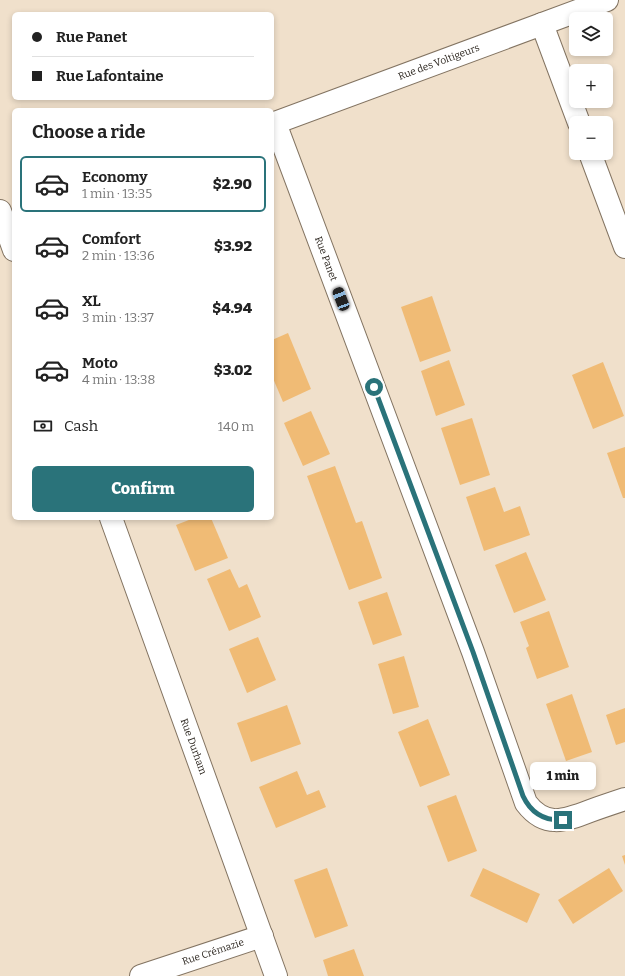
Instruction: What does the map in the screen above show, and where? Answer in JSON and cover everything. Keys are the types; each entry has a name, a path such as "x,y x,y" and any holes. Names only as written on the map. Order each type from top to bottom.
{"street":[{"name":"Rue des Voltigeurs","path":"274,123 607,0"},
{"path":"542,24 576,116"},
{"name":"Rue Panet","path":"274,123 473,652 523,796 530,808 548,820 563,820 625,799"},
{"path":"593,160 625,247"},
{"path":"6,217 12,242"},
{"name":"Rue Durham","path":"112,520 276,976"},
{"name":"Rue Crémazie","path":"140,976 262,936"}],"building":[{"path":"432,296 451,351 420,362 401,307"},
{"path":"288,333 311,389 283,402 274,381 274,339"},
{"path":"449,360 465,405 436,416 421,371"},
{"path":"603,362 624,416 593,429 572,375"},
{"path":"311,411 330,454 303,466 284,423"},
{"path":"472,418 490,475 460,485 441,428"},
{"path":"625,447 625,498 623,498 607,453"},
{"path":"335,466 356,523 362,521 382,578 349,590 307,476"},
{"path":"495,487 504,512 520,506 530,535 484,551 466,497"},
{"path":"189,520 212,520 228,558 195,571 176,525"},
{"path":"526,552 546,600 514,613 495,565"},
{"path":"230,569 239,588 247,584 261,617 229,631 207,579"},
{"path":"387,592 402,635 373,645 358,602"},
{"path":"549,611 569,667 537,679 526,648 529,646 520,622"},
{"path":"258,637 276,680 247,693 229,649"},
{"path":"404,656 419,707 393,714 378,664"},
{"path":"572,694 592,752 566,761 546,704"},
{"path":"287,705 301,744 251,762 237,723"},
{"path":"625,708 625,742 616,745 606,715"},
{"path":"428,719 450,775 420,787 398,732"},
{"path":"297,771 307,795 319,790 326,807 276,828 259,787"},
{"path":"456,795 477,851 448,862 427,806"},
{"path":"625,855 625,865 622,856"},
{"path":"327,868 348,926 315,938 294,880"},
{"path":"483,868 540,894 527,923 470,896"},
{"path":"609,868 623,891 573,924 558,900"},
{"path":"354,949 364,976 328,976 323,960"}],"route":[{"path":"374,387 473,652 526,803 535,813 548,820 563,820"}]}
